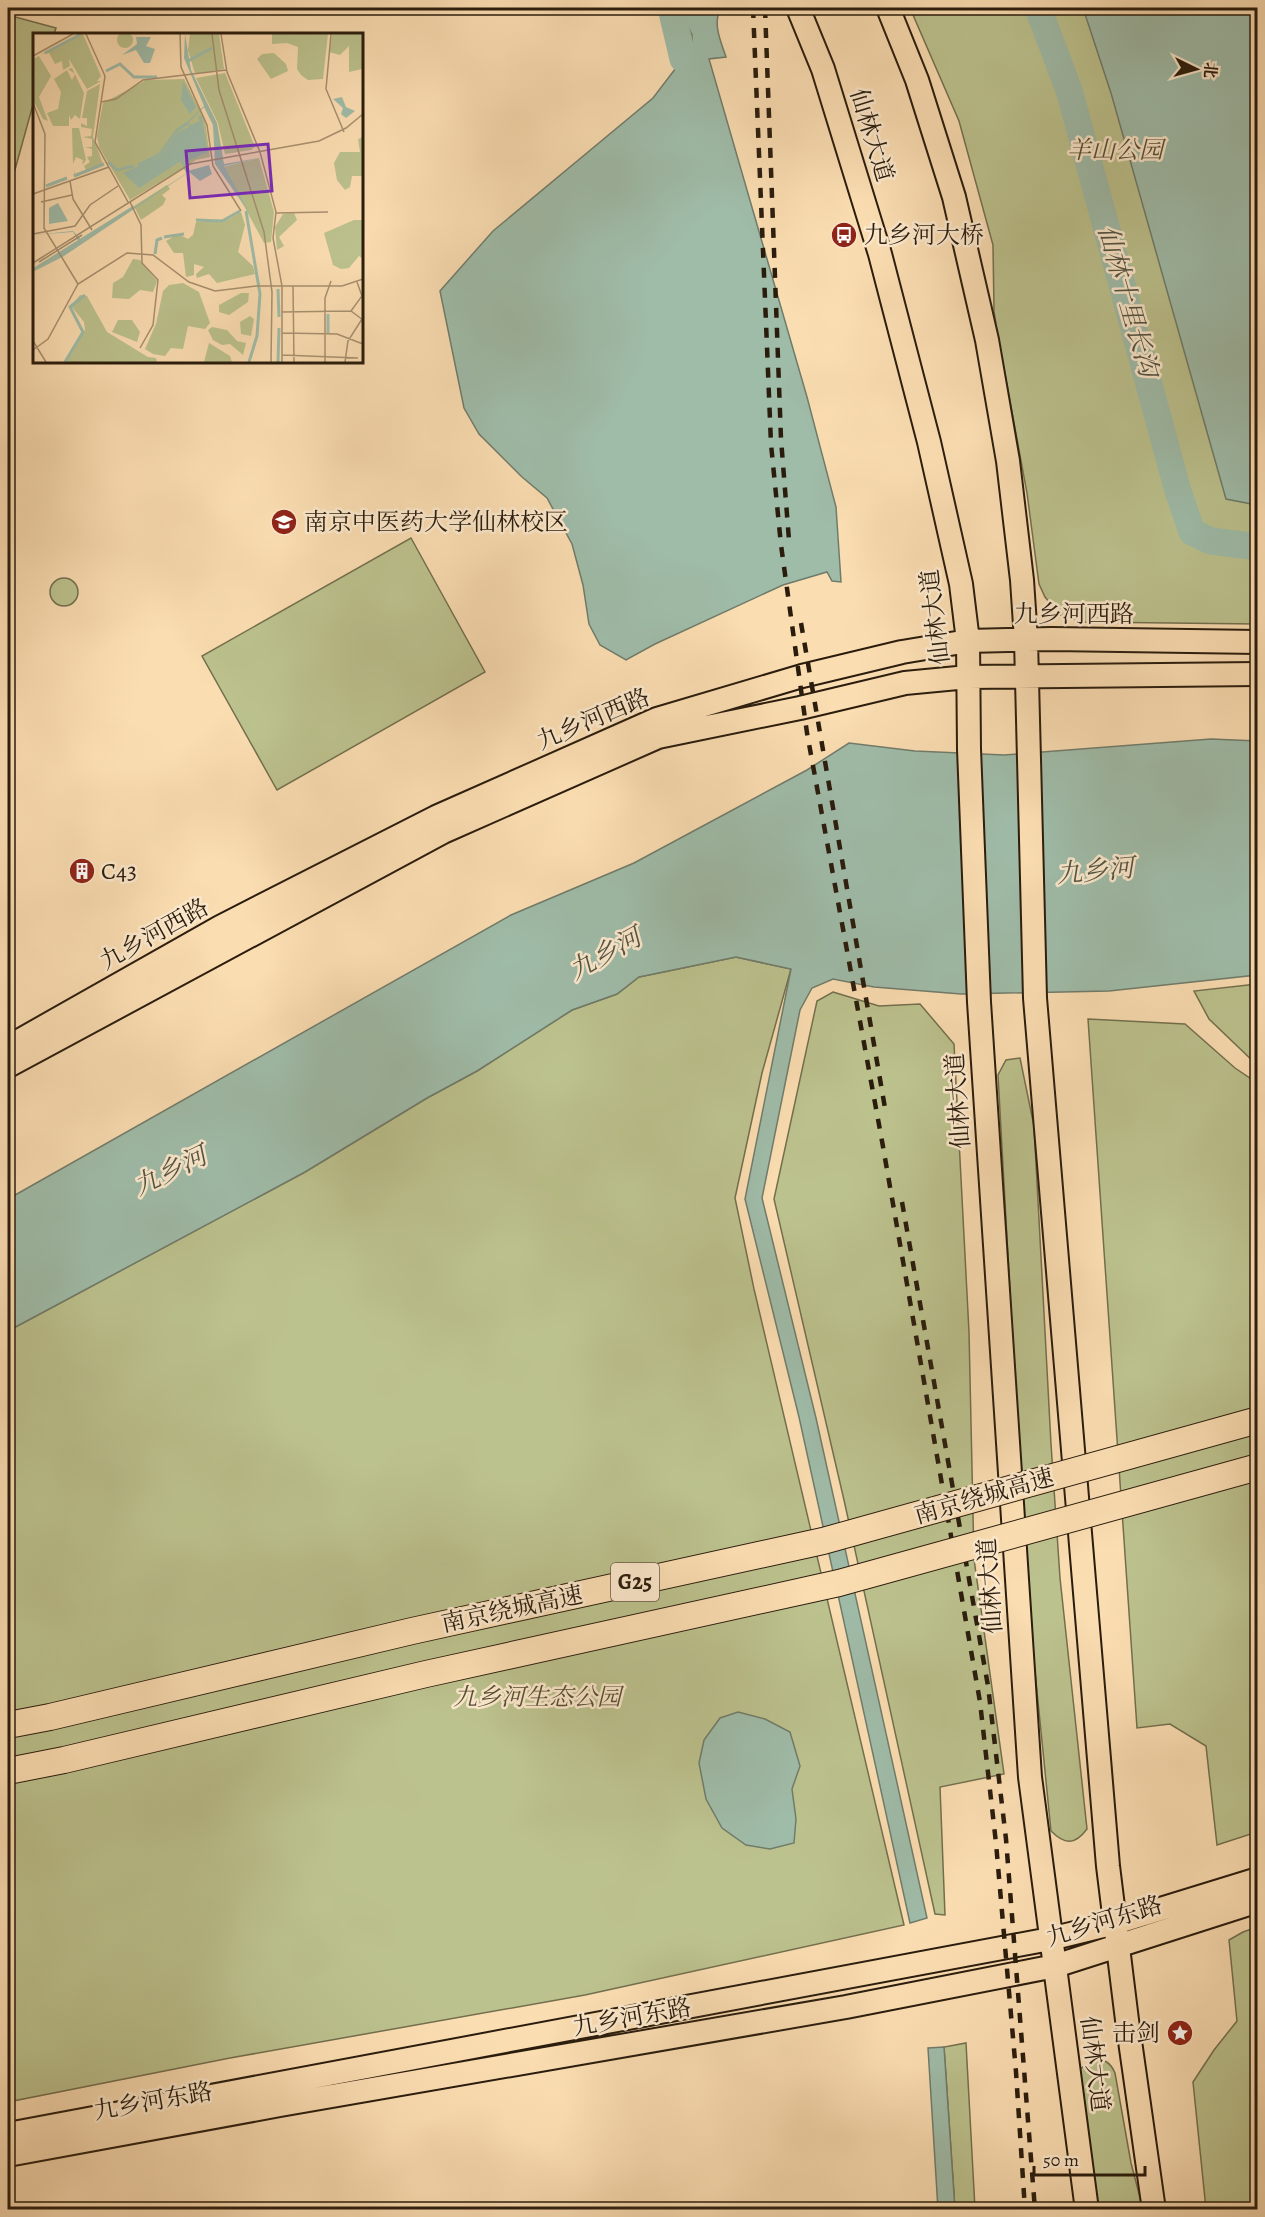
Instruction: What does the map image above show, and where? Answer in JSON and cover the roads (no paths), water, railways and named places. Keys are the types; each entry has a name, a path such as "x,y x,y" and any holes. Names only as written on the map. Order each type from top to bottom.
{"highway":[{"name":"南京绕城高速","path":"8,1725 51,1717 412,1631 823,1541 1257,1420"},
{"name":"南京绕城高速","path":"8,1771 64,1760 426,1674 839,1583 1257,1467"}],"main road":[{"name":"仙林大道","path":"798,8 823,69 880,254 929,442 961,584 968,641 969,749 979,1002 1030,1777 1087,2210"},
{"name":"仙林大道","path":"888,8 917,80 954,197 987,340 1008,461 1022,580 1026,640 1035,998 1108,1866 1154,2210"},
{"name":"九乡河西路","path":"8,1047 220,927 436,817 657,719 802,676 902,652 968,641 1257,642"},
{"name":"九乡河西路","path":"8,1066 443,832 658,737 905,684 968,677 1257,674"},
{"name":"九乡河东路","path":"8,2134 1050,1938 1115,1923 1257,1879"},
{"name":"九乡河东路","path":"8,2155 280,2105 834,2010 1055,1966 1257,1900"}],"water":[{"path":"679,8 721,8 717,26 726,57 709,59 807,397 836,507 841,582 832,581 827,572 783,585 655,644 626,660 600,645 589,624 583,585 572,544 547,498 522,477 479,434 464,408 440,291 493,231 653,98 692,47 692,35"},
{"path":"1083,8 1257,8 1257,505 1226,499 1111,93"},
{"name":"九乡河","path":"1211,739 1257,741 1257,975 1109,991 961,994 874,987 833,979 812,988 800,1010 762,1198 816,1418 927,1918 910,1923 799,1417 745,1199 791,969 736,957 639,977 617,994 572,1010 477,1071 427,1098 305,1172 8,1331 8,1199 511,915 634,863 807,770 849,743 915,751 1004,755"},
{"path":"738,1712 765,1719 790,1732 800,1766 792,1789 796,1819 794,1843 770,1849 746,1845 722,1828 706,1799 699,1763 704,1740 720,1718"},
{"path":"944,2047 955,2209 938,2209 928,2048"}],"waterway":[{"name":"仙林十里长沟","path":"671,8 683,59"},
{"name":"仙林十里长沟","path":"1038,8 1069,90 1178,491 1192,532 1211,541 1258,547"}],"railway":[{"path":"753,8 771,444 781,545 807,733 882,1141 980,1702 996,1843 1016,2072 1025,2210"},
{"path":"765,8 781,439 789,540"},
{"path":"801,623 885,1108"},
{"path":"902,1202 988,1686 1006,1839 1035,2210"}],"place":[{"name":"九乡河大桥","path":"844,235"},
{"name":"南京中医药大学仙林校区","path":"284,522"},
{"name":"C43","path":"82,871"},
{"name":"击剑","path":"1180,2033"}],"park label":[{"name":"羊山公园","path":"1115,150"},
{"name":"九乡河生态公园","path":"537,1697"}]}
